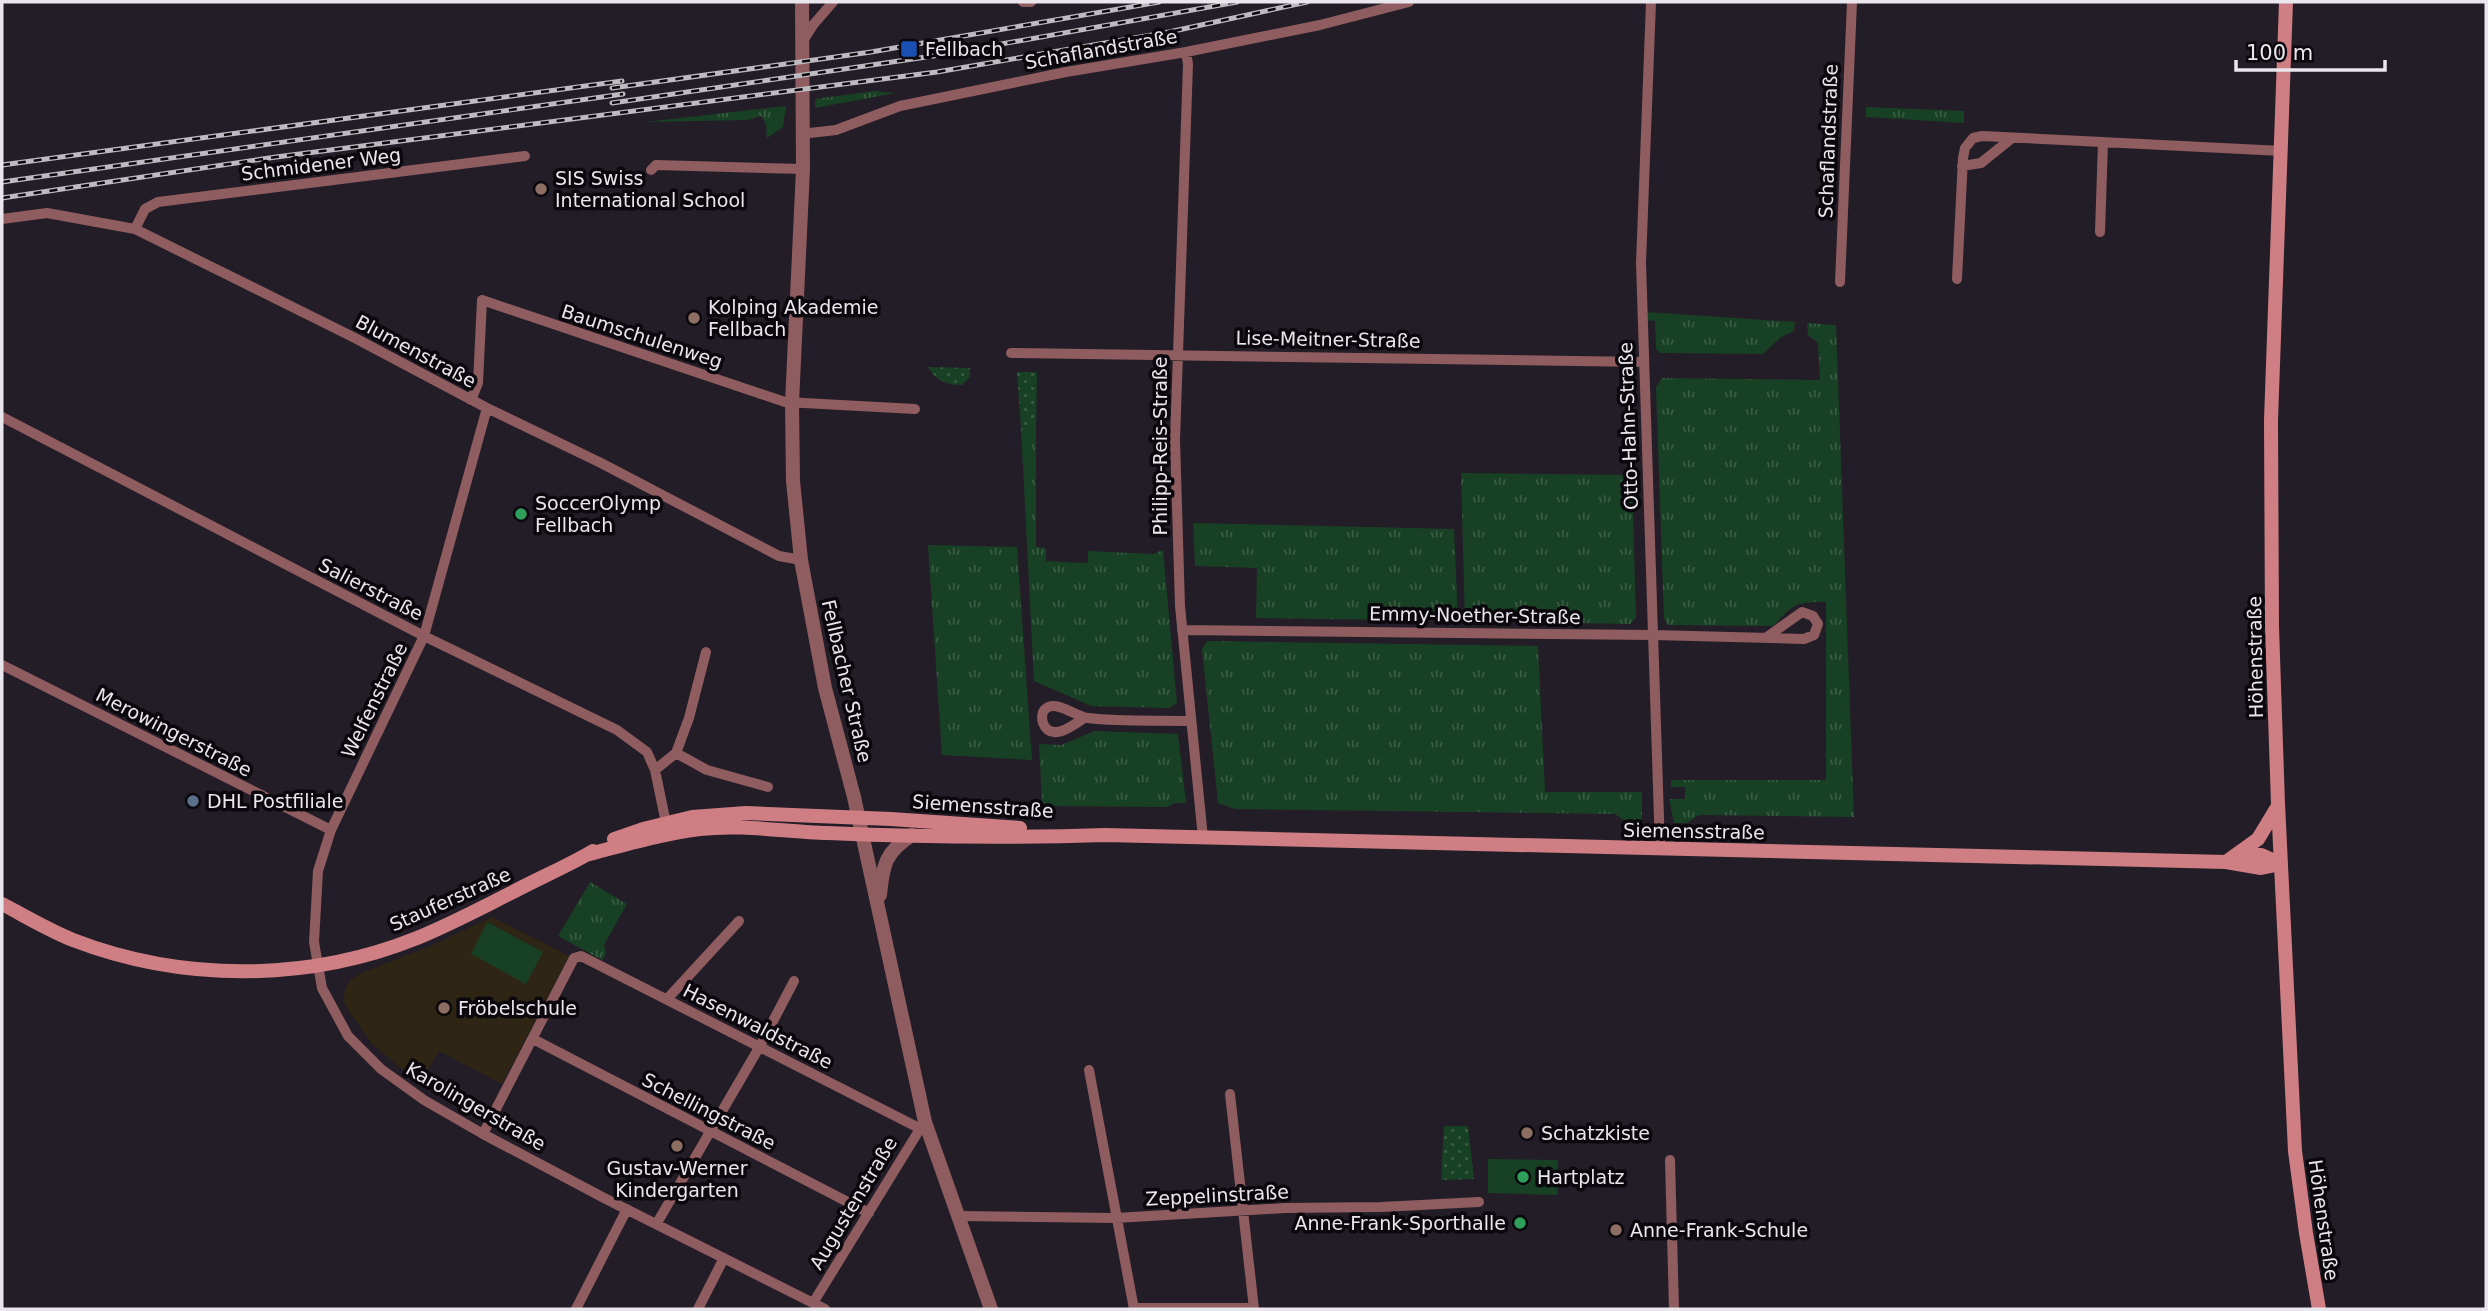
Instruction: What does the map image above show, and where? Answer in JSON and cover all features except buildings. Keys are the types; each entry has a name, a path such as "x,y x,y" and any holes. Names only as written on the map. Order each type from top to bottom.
{"main road":[{"name":"Höhenstraße","path":"2285,4 2271,420 2272,627 2295,1151 2319,1309"},
{"path":"2226,862 2258,839 2278,804"},
{"name":"Stauferstraße","path":"2,904 70,939 124,957 180,967 262,971 348,960 416,938 586,855 668,828 692,817 746,813 858,818"},
{"name":"Siemensstraße","path":"858,818 1105,835 2226,862 2261,869 2281,863"},
{"name":"Stauferstraße","path":"668,828 743,827 861,834"},
{"name":"Siemensstraße","path":"861,834 1039,837 1105,835"},
{"path":"2238,854 2261,855 2281,863"}],"street":[{"name":"Fellbacher Straße","path":"802,2 803,169 792,402 793,481 801,560 832,717 878,907 922,1125 991,1309"},
{"path":"801,43 833,2"},
{"path":"1023,2 1031,2"},
{"name":"Schaflandstraße","path":"802,134 836,130 900,106 1320,25 1409,2"},
{"name":"Otto-Hahn-Straße","path":"1651,2 1641,263 1660,849"},
{"name":"Schaflandstraße","path":"1840,282 1852,2"},
{"name":"Philipp-Reis-Straße","path":"1186,52 1188,64 1175,440 1182,630 1203,838"},
{"path":"1957,279 1962,166 1965,148 1973,138 2282,151"},
{"path":"1962,166 1981,163 2012,138"},
{"path":"2100,232 2103,142"},
{"name":"Schmidener Weg","path":"135,229 138,218 145,209 158,202 525,156"},
{"path":"651,170 656,165 803,169"},
{"name":"Blumenstraße","path":"2,219 47,213 135,229 342,331 486,408 601,463 779,556 801,560"},
{"name":"Baumschulenweg","path":"471,400 478,383 482,300 792,402 915,409"},
{"name":"Lise-Meitner-Straße","path":"1011,353 1644,362"},
{"name":"Welfenstraße","path":"317,965 314,942 318,871 331,830 424,636 486,408"},
{"name":"Salierstraße","path":"2,417 424,636 617,730 647,752 655,770 668,828"},
{"name":"Emmy-Noether-Straße","path":"1182,630 1767,637"},
{"path":"655,770 676,753 689,718 706,652"},
{"name":"Merowingerstraße","path":"2,665 331,830"},
{"path":"1084,718 1191,721"},
{"path":"676,753 707,770 768,787"},
{"path":"878,907 885,862 893,849 912,835"},
{"path":"668,998 739,921"},
{"name":"Hasenwaldstraße","path":"533,1039 575,958 581,956 922,1125"},
{"name":"Karolingerstraße","path":"317,965 320,983 348,1036 390,1076 424,1100 483,1134 825,1309"},
{"path":"657,1223 760,1046 794,981"},
{"path":"483,1134 533,1039"},
{"name":"Schellingstraße","path":"533,1039 869,1213"},
{"path":"1089,1070 1134,1308 1254,1308 1230,1094"},
{"name":"Augustenstraße","path":"813,1303 922,1125"},
{"path":"1670,1160 1674,1309"},
{"name":"Zeppelinstraße","path":"957,1216 1116,1218 1285,1208 1479,1202"},
{"path":"576,1309 627,1209"},
{"path":"698,1309 724,1258"}],"shaded area":[{"name":"Fröbelschule","path":"492,917 569,956 502,1084 439,1051 420,1084 373,1045 343,1000 345,990 350,980 359,974 433,945"}],"green space":[{"path":"874,91 896,93 815,108 815,99"},
{"path":"786,106 783,127 767,138 766,124 761,116 748,120 646,122"},
{"path":"1866,107 1964,111 1964,123 1866,117"},
{"path":"1645,312 1795,322 1794,331 1781,337 1763,354 1660,353 1656,349 1655,321 1645,320"},
{"path":"1807,323 1836,325 1854,817 1699,815 1687,823 1674,823 1669,799 1685,799 1685,787 1671,787 1671,780 1826,780 1826,602 1795,606 1773,626 1668,625 1664,619 1656,387 1662,378 1820,380 1818,343 1808,335"},
{"path":"928,367 970,368 970,377 962,385 951,384 938,379"},
{"path":"1017,372 1037,372 1036,428 1021,428"},
{"path":"1021,428 1036,428 1036,547 1046,548 1046,561 1088,563 1088,551 1153,554 1163,550 1177,703 1169,708 1091,706 1034,681"},
{"path":"1461,473 1632,475 1636,618 1630,624 1465,621"},
{"path":"1193,523 1454,529 1458,621 1256,618 1257,568 1195,566"},
{"path":"928,545 1017,547 1032,760 942,755"},
{"path":"1207,641 1538,646 1545,792 1642,792 1642,822 1627,822 1615,814 1235,809 1218,803 1202,649"},
{"path":"1095,731 1178,734 1186,803 1175,803 1167,807 1046,806 1042,803 1039,744 1061,745"},
{"path":"590,882 627,904 604,945 606,954 602,960 558,936"},
{"path":"487,922 543,952 526,984 471,954"},
{"path":"1444,1126 1468,1126 1474,1179 1441,1180"},
{"name":"Hartplatz","path":"1488,1159 1558,1160 1558,1195 1488,1193"}],"railway":[{"path":"612,88 871,52 1159,2"},
{"path":"612,103 940,55 1237,2"},
{"path":"2,198 276,157 937,72 1169,32 1307,2"},
{"path":"2,165 622,81"},
{"path":"2,182 623,94"}],"place":[{"name":"Fellbach","path":"909,49"},
{"name":"SIS Swiss International School","path":"541,189"},
{"name":"Kolping Akademie Fellbach","path":"694,318"},
{"name":"SoccerOlymp Fellbach","path":"521,514"},
{"name":"DHL Postfiliale","path":"193,801"},
{"name":"Fröbelschule","path":"444,1008"},
{"name":"Schatzkiste","path":"1527,1133"},
{"name":"Gustav-Werner Kindergarten","path":"677,1146"},
{"name":"Hartplatz","path":"1523,1177"},
{"name":"Anne-Frank-Sporthalle","path":"1520,1223"},
{"name":"Anne-Frank-Schule","path":"1616,1230"}]}
